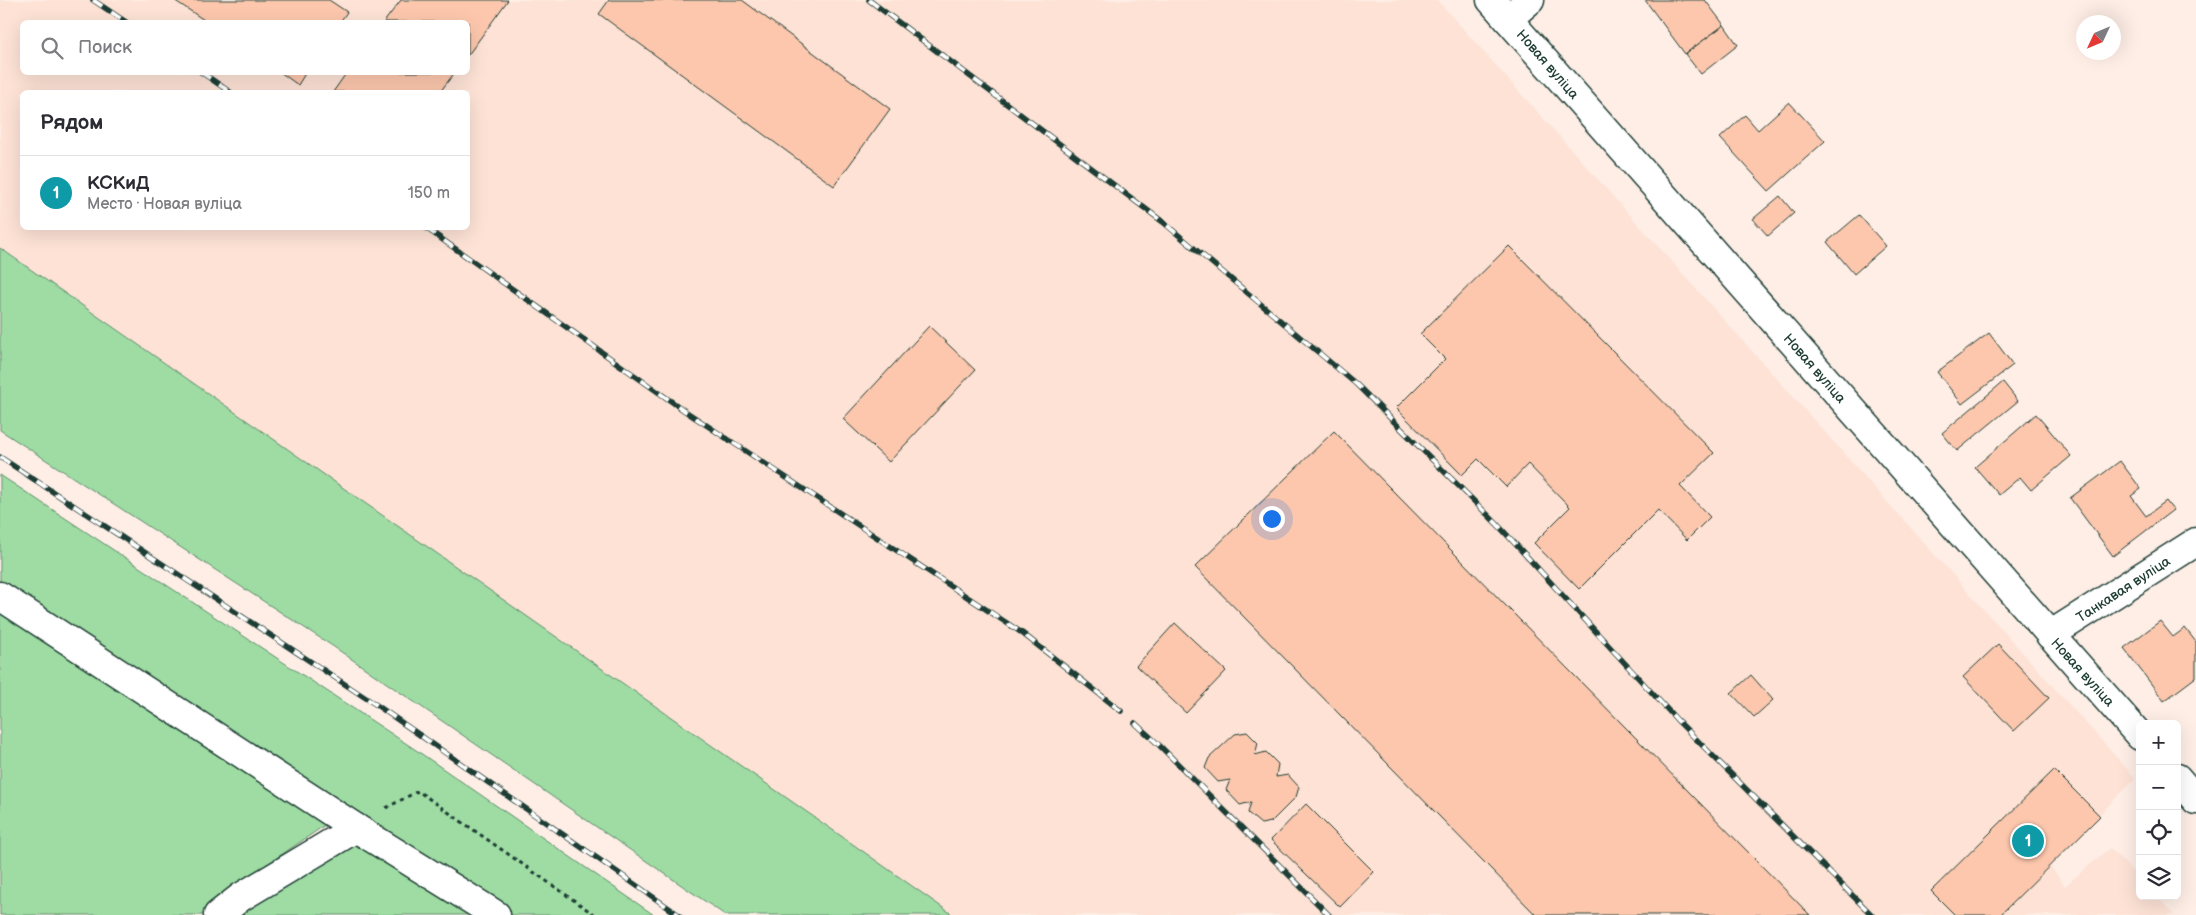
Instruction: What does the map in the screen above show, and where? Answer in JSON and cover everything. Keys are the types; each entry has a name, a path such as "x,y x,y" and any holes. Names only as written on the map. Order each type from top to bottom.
{"street":[{"path":"1499,9 1530,0"},
{"name":"Новая вуліца","path":"1499,9 2136,732"},
{"name":"Танкавая вуліца","path":"2050,635 2196,542"},
{"path":"0,596 356,828 496,915"},
{"path":"2181,783 2196,800"},
{"path":"218,915 241,897 356,828"}],"path":[{"path":"356,828 390,805 418,791 595,915"}],"shaded area":[{"path":"0,0 1437,0 2135,778 2050,866 2065,886 2110,848 2136,875 2136,900 2160,900 2174,915 953,915 0,248"}],"green space":[{"path":"0,248 953,915 725,915 334,647 0,430"},
{"path":"0,475 416,750 654,915 0,915","holes":["328,823 356,841 216,899"]}],"building":[{"path":"174,0 329,0 347,12 341,20 204,20"},
{"path":"401,0 508,0 470,52 470,20 386,20"},
{"path":"609,0 742,0 890,109 834,186 599,14"},
{"path":"1645,0 1705,0 1724,25 1685,54"},
{"path":"1724,25 1738,45 1701,74 1685,54"},
{"path":"284,75 304,75 298,85"},
{"path":"345,75 453,75 442,90 334,90"},
{"path":"1789,102 1825,141 1769,191 1720,138 1745,115 1758,130"},
{"path":"1780,196 1794,213 1768,236 1753,219"},
{"path":"1859,215 1886,246 1854,274 1827,242"},
{"path":"1509,246 1714,453 1680,486 1710,517 1687,540 1658,510 1579,589 1534,543 1570,507 1528,464 1506,487 1478,459 1462,475 1396,408 1445,359 1420,334"},
{"path":"929,326 975,370 889,462 843,419"},
{"path":"1989,333 2013,365 1962,404 1937,372"},
{"path":"2003,382 2018,401 1957,451 1942,433"},
{"path":"2036,414 2071,456 2031,490 2020,477 1999,495 1975,467"},
{"path":"1334,431 1810,915 1536,915 1195,567"},
{"path":"2120,461 2141,489 2131,496 2146,516 2166,501 2173,510 2113,556 2070,498"},
{"path":"2160,621 2173,637 2185,628 2196,642 2196,677 2164,701 2124,648"},
{"path":"1175,623 1226,671 1186,713 1136,666"},
{"path":"1998,644 2049,698 2014,731 1963,677"},
{"path":"1751,675 1773,700 1754,717 1731,693"},
{"path":"1247,732 1258,743 1255,755 1266,752 1278,764 1276,777 1288,775 1299,787 1296,797 1271,822 1261,824 1248,813 1251,802 1240,805 1226,790 1230,780 1218,782 1205,768 1209,758 1235,734"},
{"path":"2054,770 2100,816 2000,915 1955,915 1931,891"},
{"path":"1306,804 1374,872 1340,907 1271,840"}],"railway":[{"path":"93,0 123,20"},
{"path":"869,0 1163,222 1356,384 1497,524 1677,720 1872,915"},
{"path":"205,75 227,90"},
{"path":"429,230 685,411 1022,633 1121,711"},
{"path":"0,457 375,704 679,915"},
{"path":"1135,723 1329,915"}],"place":[{"name":"КСКиД","path":"2028,841"}]}
